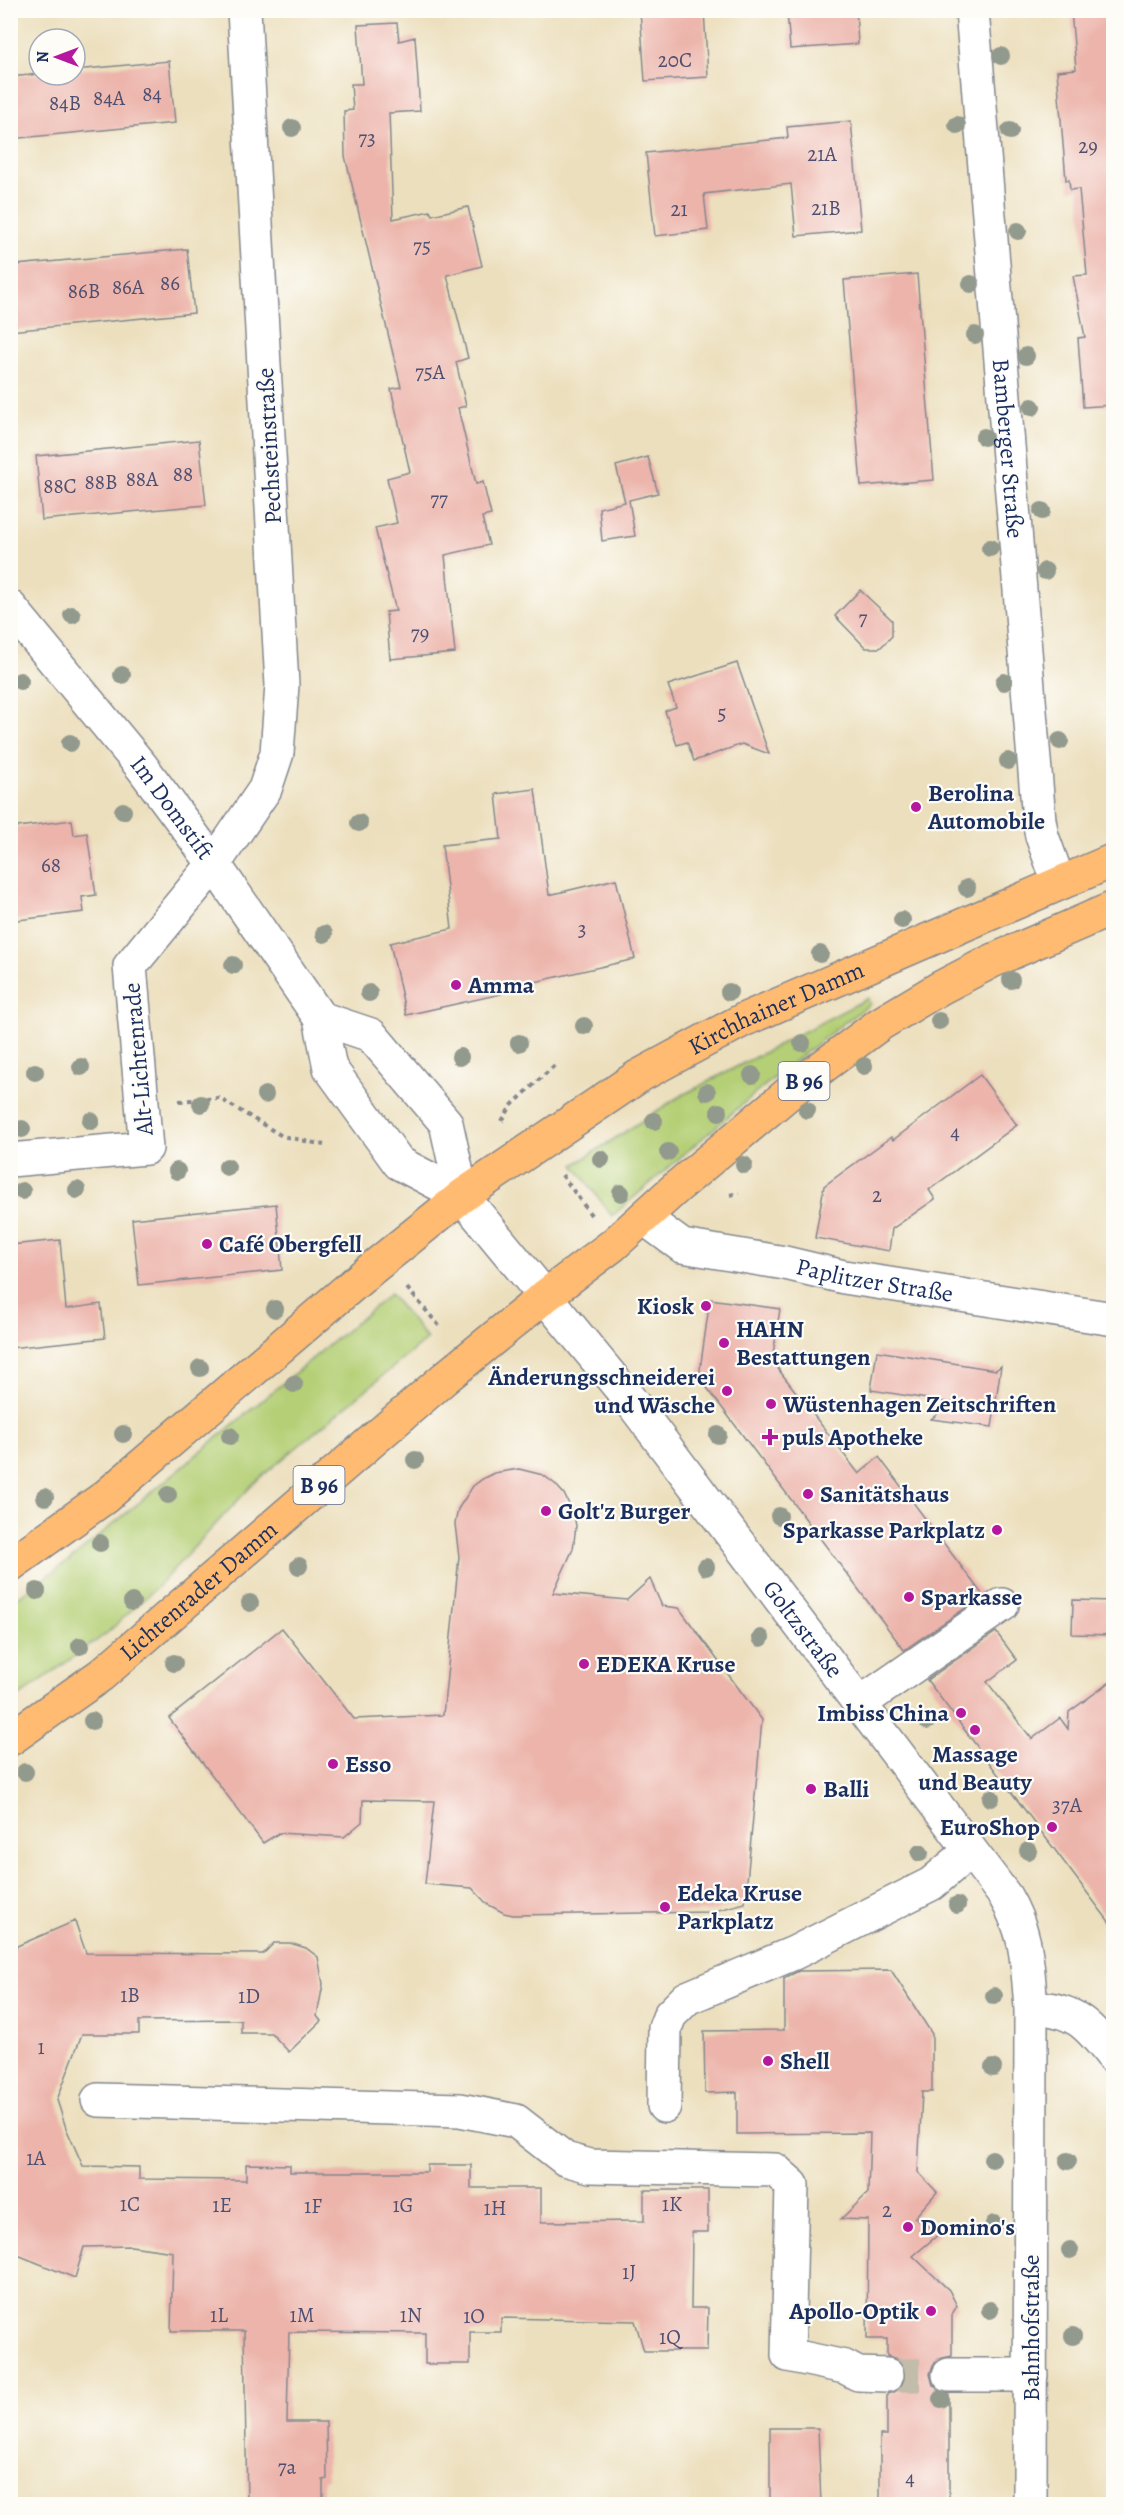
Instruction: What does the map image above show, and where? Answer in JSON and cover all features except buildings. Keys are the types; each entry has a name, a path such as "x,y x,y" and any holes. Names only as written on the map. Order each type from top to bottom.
{"main road":[{"name":"Kirchhainer Damm","path":"462,1196 608,1096 678,1054 743,1020 1113,860"},
{"name":"B 96","path":"544,1297 613,1245 802,1082 880,1024 992,960 1113,908"},
{"path":"10,1565 105,1497 370,1270 462,1196"},
{"name":"Lichtenrader Damm","path":"10,1739 101,1675 419,1400 544,1297"}],"street":[{"name":"Pechsteinstraße","path":"214,864 266,789 277,753 282,685 244,10"},
{"name":"Bamberger Straße","path":"972,10 1039,820 1042,836 1059,883"},
{"name":"Im Domstift","path":"10,607 142,767 214,864 320,1018 330,1068 399,1163 462,1196"},
{"name":"Alt-Lichtenrade","path":"10,1160 146,1148 130,966 214,864"},
{"path":"320,1018 371,1035 446,1123 462,1196"},
{"name":"Goltzstraße","path":"462,1196 627,1396 1005,1896 1018,1918 1026,1946 1031,2007"},
{"name":"Paplitzer Straße","path":"644,1218 682,1246 784,1263 844,1277 1113,1319"},
{"path":"859,1704 1002,1605"},
{"path":"664,2106 665,2028 670,2015 687,1998 794,1953 931,1884 970,1851"},
{"path":"1031,2007 1054,2008 1073,2015 1096,2035 1110,2054"},
{"name":"Bahnhofstraße","path":"1030,2505 1031,2007"},
{"path":"98,2100 460,2110 516,2121 565,2159 590,2166 775,2170 792,2185 788,2355 845,2367 858,2374 887,2375"},
{"path":"949,2375 1031,2375"}],"path":[{"path":"178,1101 219,1098 282,1136 324,1144"},
{"path":"561,1175 594,1218"},
{"path":"403,1283 441,1328"}],"green space":[{"path":"868,998 870,1004 771,1081 612,1216 574,1165 677,1098"},
{"path":"390,1294 427,1339 255,1482 158,1586 107,1633 11,1702 11,1602 70,1560"}],"tunnel":[{"path":"887,2375 949,2375"}],"place":[{"name":"Berolina Automobile","path":"916,807"},
{"name":"Amma","path":"456,985"},
{"name":"Café Obergfell","path":"207,1244"},
{"name":"Kiosk","path":"706,1306"},
{"name":"HAHN Bestattungen","path":"724,1343"},
{"name":"Änderungsschneiderei und Wäsche","path":"727,1391"},
{"name":"Wüstenhagen Zeitschriften","path":"771,1404"},
{"name":"puls Apotheke","path":"770,1437"},
{"name":"Sanitätshaus","path":"808,1494"},
{"name":"Golt'z Burger","path":"546,1511"},
{"name":"Sparkasse Parkplatz","path":"997,1530"},
{"name":"Sparkasse","path":"909,1597"},
{"name":"EDEKA Kruse","path":"584,1664"},
{"name":"Imbiss China","path":"961,1713"},
{"name":"Massage und Beauty","path":"975,1730"},
{"name":"Esso","path":"333,1764"},
{"name":"Balli","path":"811,1789"},
{"name":"EuroShop","path":"1052,1827"},
{"name":"Edeka Kruse Parkplatz","path":"665,1907"},
{"name":"Shell","path":"768,2061"},
{"name":"Domino's","path":"908,2227"},
{"name":"Apollo-Optik","path":"931,2311"}]}
